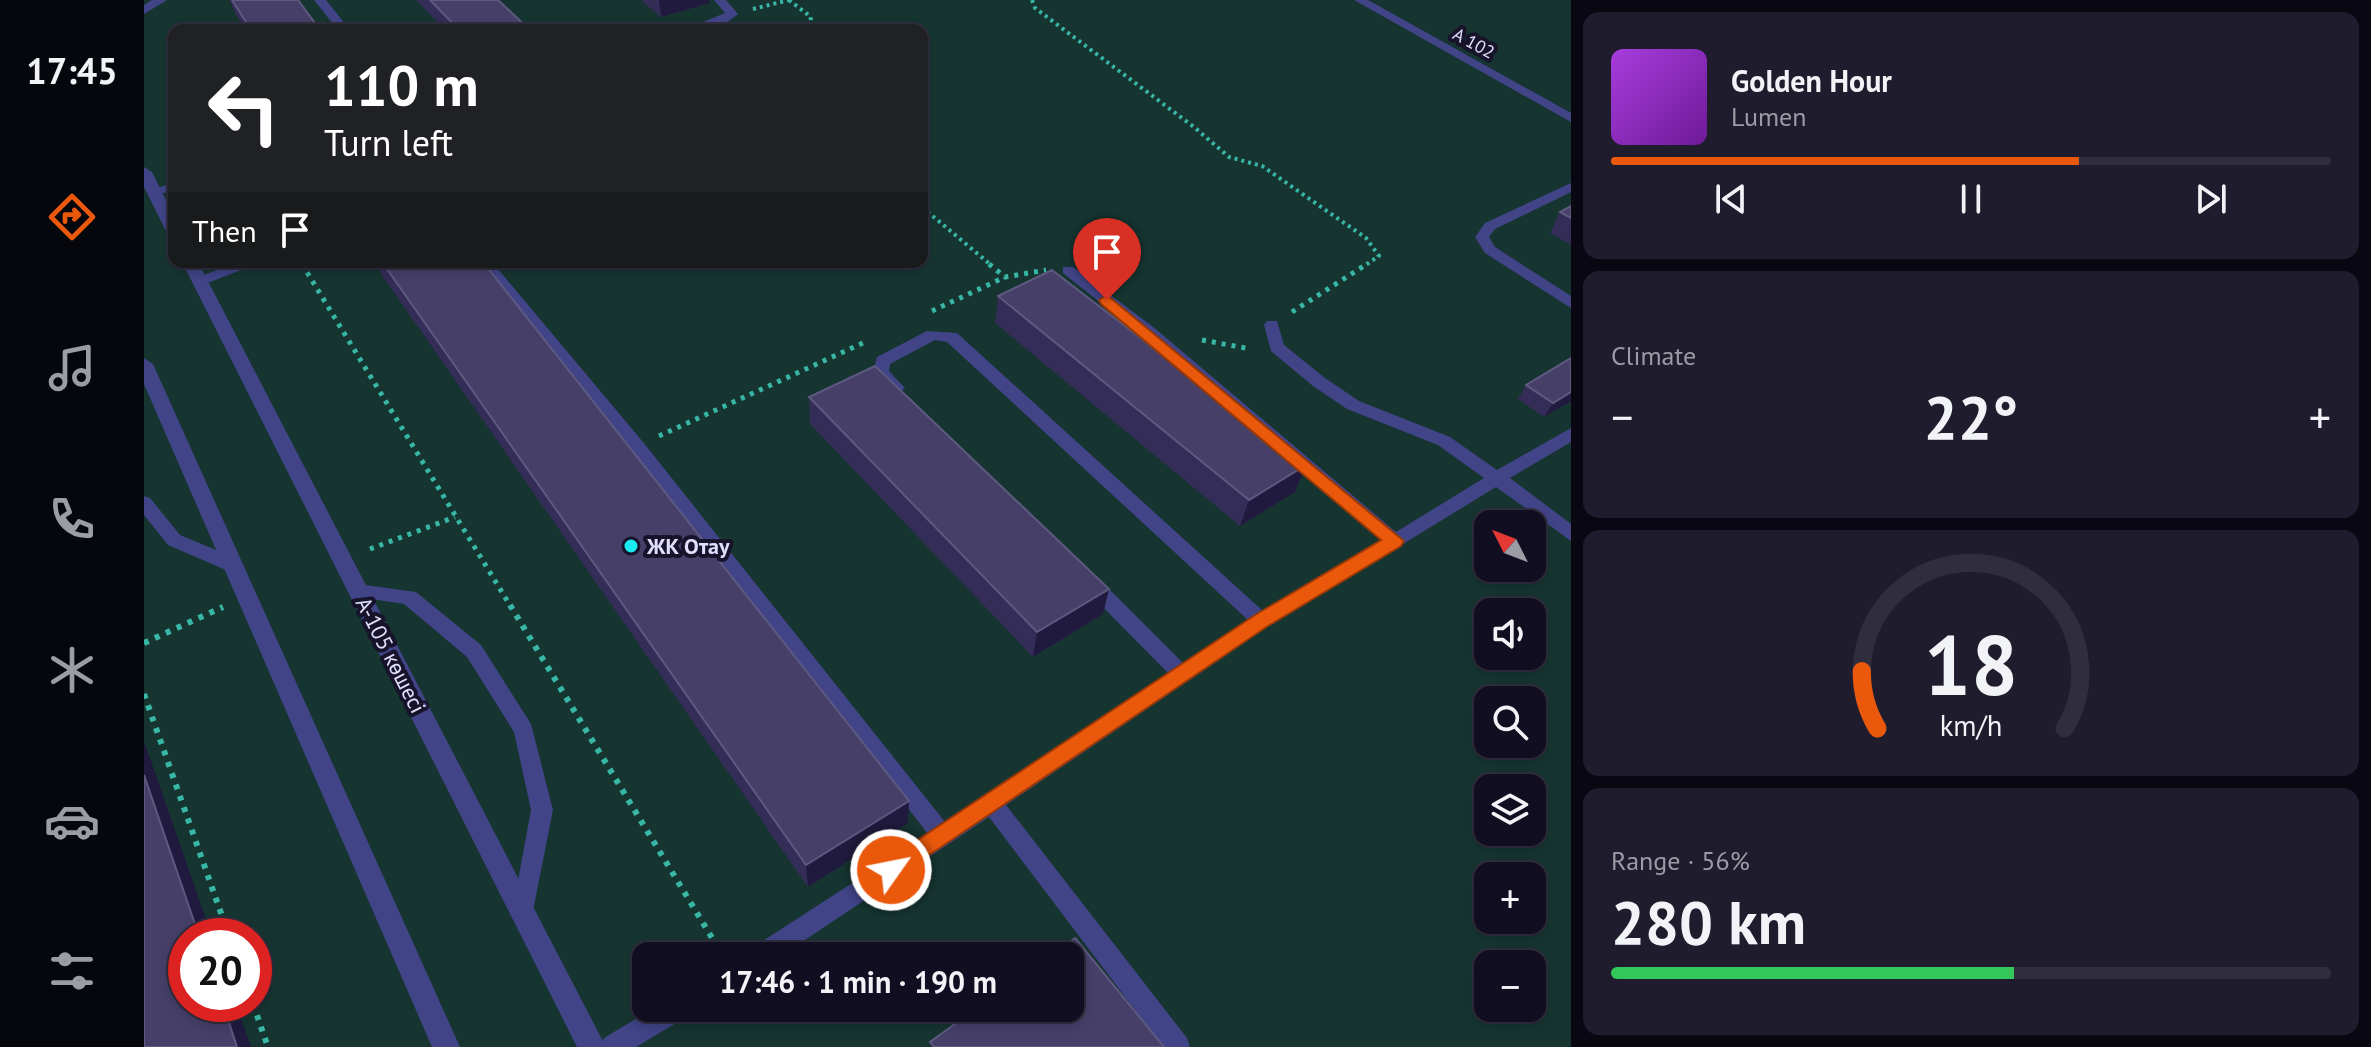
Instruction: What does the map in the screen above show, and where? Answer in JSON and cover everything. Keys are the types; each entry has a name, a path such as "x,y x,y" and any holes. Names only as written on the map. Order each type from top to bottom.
{"street":[{"path":"144,10 161,0"},
{"path":"144,172 168,219"},
{"name":"А-105 көшесі","path":"195,272 592,1047"},
{"path":"144,364 446,1047"}],"lane":[{"path":"320,0 339,24"},
{"path":"712,24 732,14 720,0"},
{"name":"А 102","path":"1360,0 1571,118"},
{"path":"1571,187 1490,226 1482,237 1490,250 1571,303"},
{"path":"154,192 168,188"},
{"path":"195,272 219,268"},
{"path":"489,268 637,446 943,836"},
{"path":"1068,270 1146,330 1395,541"},
{"path":"1272,325 1277,347 1319,382 1353,405 1444,441 1571,534"},
{"path":"914,406 881,372 883,361 933,335 951,337 1262,621"},
{"path":"781,942 1262,621 1571,434"},
{"path":"144,503 174,540 233,565"},
{"path":"1082,573 1182,674"},
{"path":"358,591 409,597 474,651 524,730 542,810 523,913"},
{"path":"992,803 1178,1047"},
{"path":"613,1047 654,1022"}],"path":[{"path":"732,14 789,0 811,17 810,24"},
{"path":"1032,0 1035,8 1194,127 1229,157 1262,166 1366,238 1379,256 1272,325"},
{"path":"928,212 1005,277"},
{"path":"305,268 714,942"},
{"path":"920,316 1005,277 1040,270 1068,270"},
{"path":"1146,330 1288,355"},
{"path":"637,446 877,336"},
{"path":"342,560 455,517"},
{"path":"144,643 247,596"},
{"path":"144,694 223,918"},
{"path":"259,1022 268,1047"}],"green space":[{"path":"144,0 1571,0 1571,1047 144,1047"}],"building":[{"path":"232,0 298,0 316,24 247,24"},
{"path":"430,0 498,0 524,24 453,24"},
{"path":"1571,206 1571,218 1560,212"},
{"name":"ЖК Отау","path":"386,268 488,268 909,801 806,865"},
{"path":"1052,270 1306,465 1249,500 998,296"},
{"path":"1571,358 1571,392 1553,403 1526,385"},
{"path":"875,366 1109,589 1037,632 809,397"},
{"path":"144,775 193,918 168,918 168,1022 229,1022 237,1047 144,1047"},
{"path":"1084,949 1164,1047 934,1047 930,1042 958,1022 1084,1022"}],"place":[{"name":"ЖК Отау","path":"631,546"}],"route":[{"path":"891,870 1262,621 1395,541 1107,300"}]}
